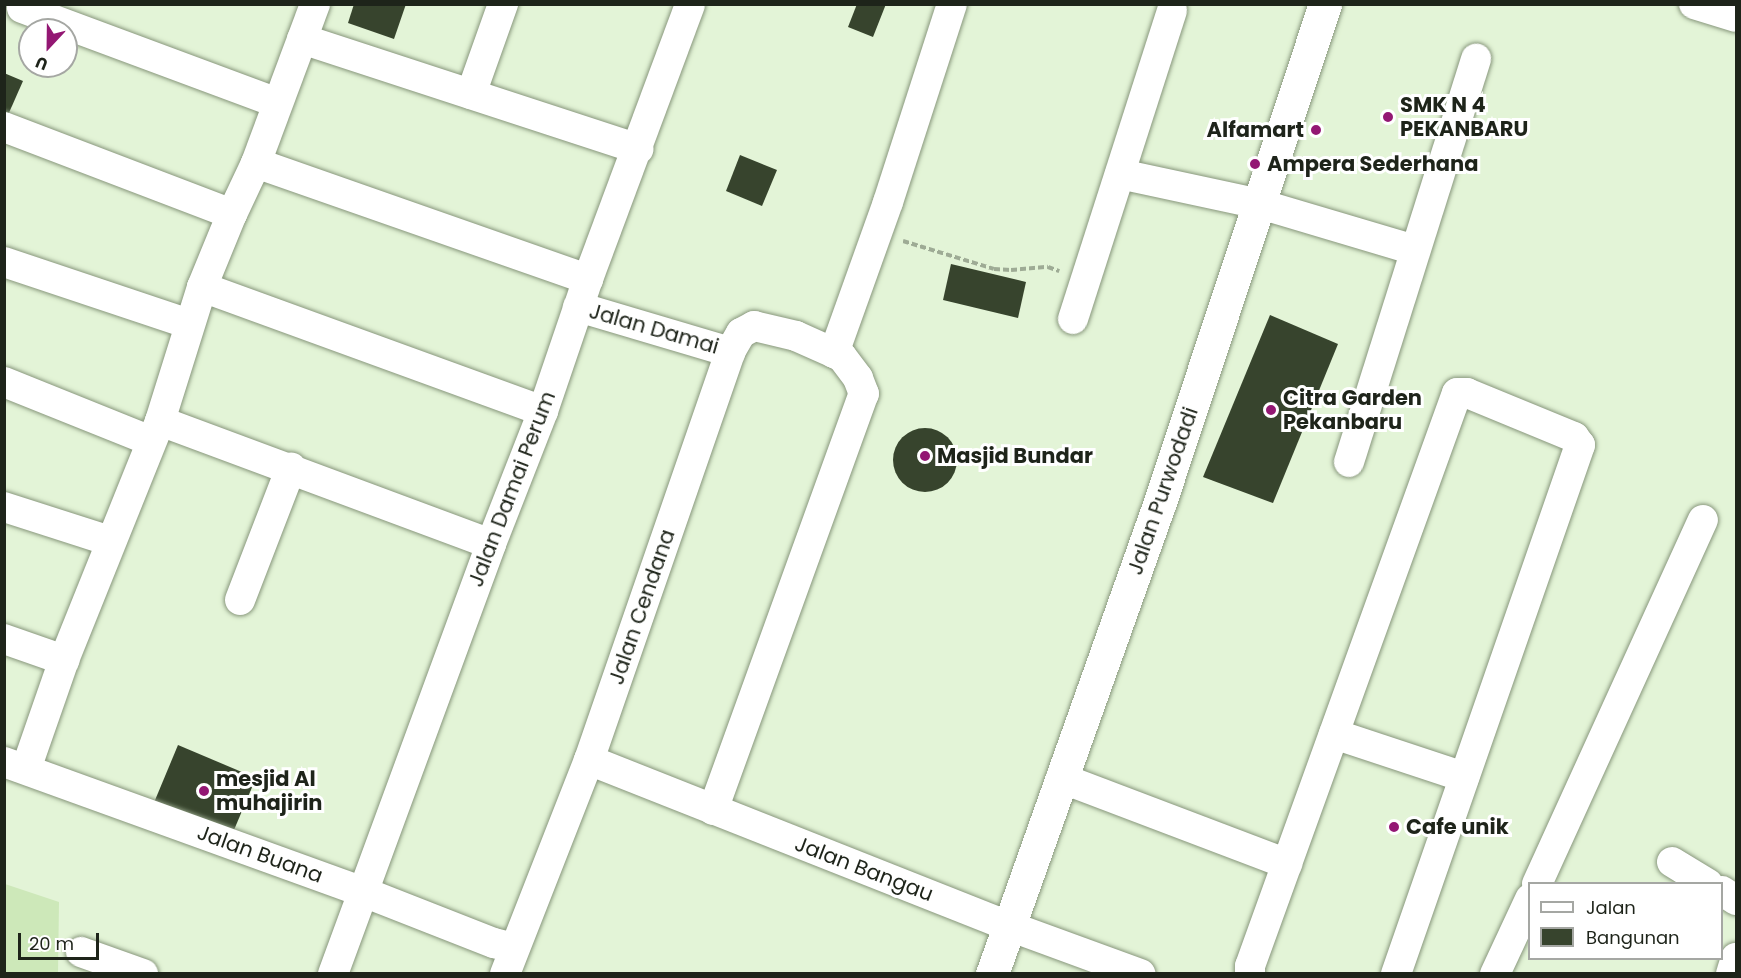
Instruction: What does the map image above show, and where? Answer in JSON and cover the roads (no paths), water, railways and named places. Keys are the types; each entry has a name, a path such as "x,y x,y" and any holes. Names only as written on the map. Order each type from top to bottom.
{"street":[{"path":"15,765 64,660 156,431 202,287 256,163 315,4"},
{"path":"471,94 503,4"},
{"name":"Jalan Damai Perum","path":"333,974 490,544 543,411 588,279 690,4"},
{"path":"713,810 864,394 858,378 842,357 834,352 877,233 952,4"},
{"name":"Jalan Purwodadi","path":"992,974 1160,502 1325,4"},
{"path":"1694,4 1737,16"},
{"path":"20,8 277,103"},
{"path":"1073,319 1172,11"},
{"path":"302,39 638,149"},
{"path":"1349,462 1476,59"},
{"path":"4,127 232,214"},
{"path":"256,163 588,279"},
{"path":"1120,174 1260,204 1414,250"},
{"path":"4,262 189,324"},
{"path":"202,287 543,411"},
{"name":"Jalan Damai","path":"578,307 730,352"},
{"name":"Jalan Cendana","path":"509,961 589,760 730,352 741,333 754,326 796,336 834,352"},
{"path":"4,382 156,431 291,468 490,544"},
{"path":"1250,974 1250,966 1457,393 1467,393 1574,437 1580,445 1396,974"},
{"path":"240,600 291,468"},
{"path":"4,507 110,541"},
{"path":"1538,882 1703,520"},
{"path":"4,639 64,660"},
{"path":"1334,735 1464,777"},
{"name":"Jalan Bangau","path":"589,760 1009,926 1140,974"},
{"name":"Jalan Buana","path":"15,765 362,891 494,943 509,961"},
{"path":"1061,778 1287,864"},
{"path":"1672,862 1705,882"},
{"path":"1723,892 1737,900"},
{"path":"1495,974 1528,903"},
{"path":"81,952 143,974"},
{"path":"1731,974 1737,958"}],"place":[{"name":"SMK N 4 PEKANBARU","path":"1388,117"},
{"name":"Alfamart","path":"1316,130"},
{"name":"Ampera Sederhana","path":"1255,164"},
{"name":"Citra Garden Pekanbaru","path":"1271,410"},
{"name":"Masjid Bundar","path":"925,456"},
{"name":"mesjid Al muhajirin","path":"204,791"},
{"name":"Cafe unik","path":"1394,827"}]}
